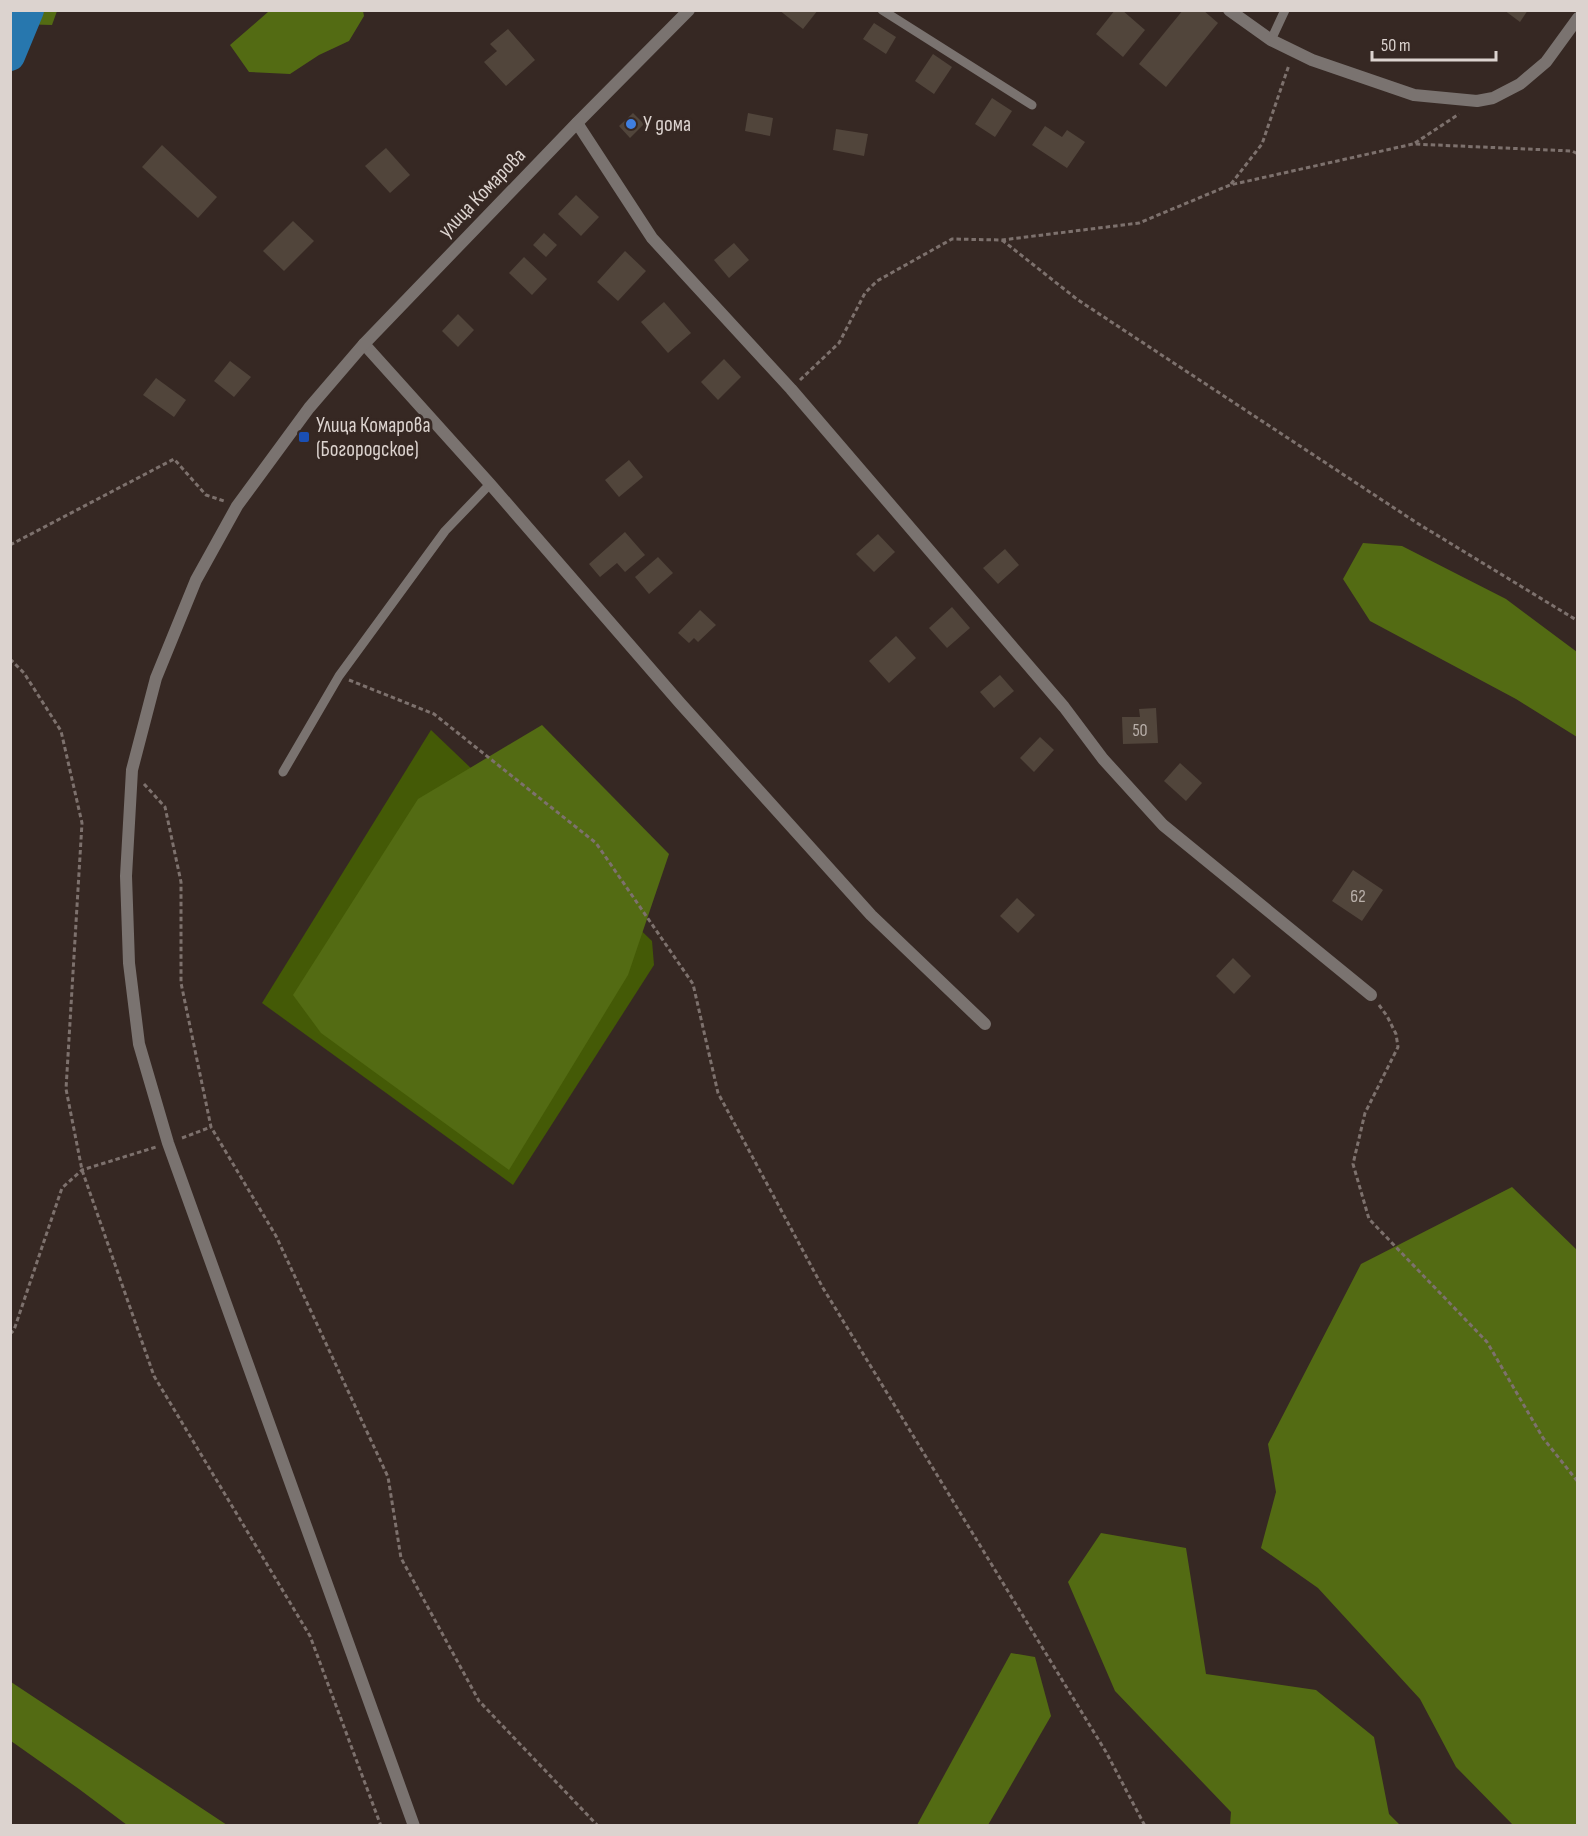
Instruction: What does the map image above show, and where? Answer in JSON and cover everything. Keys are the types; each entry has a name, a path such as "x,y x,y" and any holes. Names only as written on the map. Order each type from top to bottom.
{"street":[{"name":"улица Комарова","path":"414,1826 168,1143 139,1044 129,963 126,876 132,770 156,678 196,580 237,506 309,408 364,344 689,10"},
{"path":"1229,10 1271,40 1293,52 1414,95 1477,101 1493,98 1520,84 1546,62 1578,18"},
{"path":"577,123 652,238 791,389 1065,707 1103,759 1163,825 1371,995"},
{"path":"364,344 870,915 985,1024"}],"lane":[{"path":"882,10 1032,105"},
{"path":"1271,40 1285,10"},
{"path":"284,772 339,676 446,531 490,484"}],"path":[{"path":"1230,185 1262,144 1293,52"},
{"path":"1413,144 1477,101"},
{"path":"791,389 840,343 865,293 877,281 952,239 1002,240 1139,223 1230,185 1413,144 1572,151 1578,154"},
{"path":"1002,240 1078,300 1417,523 1578,621"},
{"path":"10,545 174,459 206,495 237,506"},
{"path":"10,659 24,673 61,731 82,823 66,1089 82,1170 154,1376 310,1636 381,1826"},
{"path":"339,676 434,714 596,843 693,984 718,1094 823,1288 1106,1752 1145,1826"},
{"path":"132,770 165,807 181,882 181,983 211,1127 276,1236 388,1477 401,1558 479,1701 598,1826"},
{"path":"1371,995 1388,1016 1396,1034 1398,1047 1365,1113 1353,1164 1369,1219 1486,1342 1543,1438 1578,1482"},
{"path":"10,1334 14,1330 62,1188 82,1170 211,1127"}],"green space":[{"path":"15,10 57,11 52,25 16,24"},
{"path":"363,11 364,16 349,41 319,55 290,74 249,72 230,45 268,12"},
{"path":"1363,543 1402,546 1506,599 1577,652 1577,737 1516,699 1370,621 1343,579"},
{"path":"542,725 669,854 628,975 509,1170 321,1033 293,995 418,799"},
{"path":"431,730 652,941 654,965 513,1185 262,1003"},
{"path":"1512,1187 1577,1250 1577,1825 1513,1825 1456,1767 1420,1699 1318,1588 1261,1548 1276,1492 1268,1444 1361,1264"},
{"path":"1101,1533 1186,1548 1206,1674 1316,1690 1374,1737 1389,1814 1400,1825 1230,1825 1231,1812 1115,1691 1068,1582"},
{"path":"1011,1653 1035,1657 1051,1716 988,1825 917,1825"},
{"path":"11,1682 227,1825 127,1825 11,1741"}],"building":[{"path":"779,10 818,10 803,29"},
{"path":"1115,10 1122,10 1145,30 1123,57 1096,34"},
{"path":"1183,10 1203,10 1218,23 1166,87 1139,64"},
{"path":"1504,10 1528,10 1520,22"},
{"path":"874,23 896,37 886,54 863,39"},
{"path":"508,29 535,60 506,86 484,62 497,51 490,44"},
{"path":"933,54 952,67 934,94 915,81"},
{"path":"992,98 1012,111 995,137 975,124"},
{"path":"633,113 644,124 630,138 619,126"},
{"path":"748,113 773,118 770,136 745,131"},
{"path":"1045,126 1062,137 1067,130 1085,142 1067,168 1032,145"},
{"path":"836,129 868,134 864,156 833,150"},
{"path":"162,145 217,197 198,218 142,167"},
{"path":"386,148 410,175 390,193 365,166"},
{"path":"576,195 599,217 581,236 558,214"},
{"path":"293,221 314,241 284,271 263,251"},
{"path":"544,233 557,245 546,257 533,245"},
{"path":"734,243 749,260 729,278 714,260"},
{"path":"625,251 646,271 618,301 597,282"},
{"path":"524,257 547,279 532,295 509,273"},
{"path":"664,302 691,333 668,353 641,322"},
{"path":"458,314 474,330 458,347 442,331"},
{"path":"724,359 741,377 718,400 701,382"},
{"path":"230,361 251,377 234,397 214,381"},
{"path":"156,378 186,400 174,417 143,395"},
{"path":"629,460 643,477 619,497 605,480"},
{"path":"625,532 645,555 625,572 617,563 600,577 589,564"},
{"path":"878,534 895,552 874,572 856,554"},
{"path":"1005,549 1019,565 998,584 983,568"},
{"path":"658,557 673,573 649,594 635,577"},
{"path":"952,607 970,628 947,648 929,628"},
{"path":"700,610 716,625 698,642 694,638 689,643 678,633"},
{"path":"896,636 916,658 889,683 869,661"},
{"path":"1000,675 1014,691 994,708 980,692"},
{"path":"1156,708 1158,743 1123,744 1122,717 1140,717 1139,709"},
{"path":"1040,737 1054,750 1034,772 1020,758"},
{"path":"1180,763 1202,783 1186,801 1164,781"},
{"path":"1353,870 1383,890 1362,921 1332,901"},
{"path":"1017,898 1035,915 1018,933 1000,916"},
{"path":"1233,958 1251,976 1234,994 1216,976"}],"waterway":[{"path":"10,56 29,10"}],"place":[{"name":"У дома","path":"631,124"},
{"name":"Улица Комарова (Богородское)","path":"304,437"}]}
